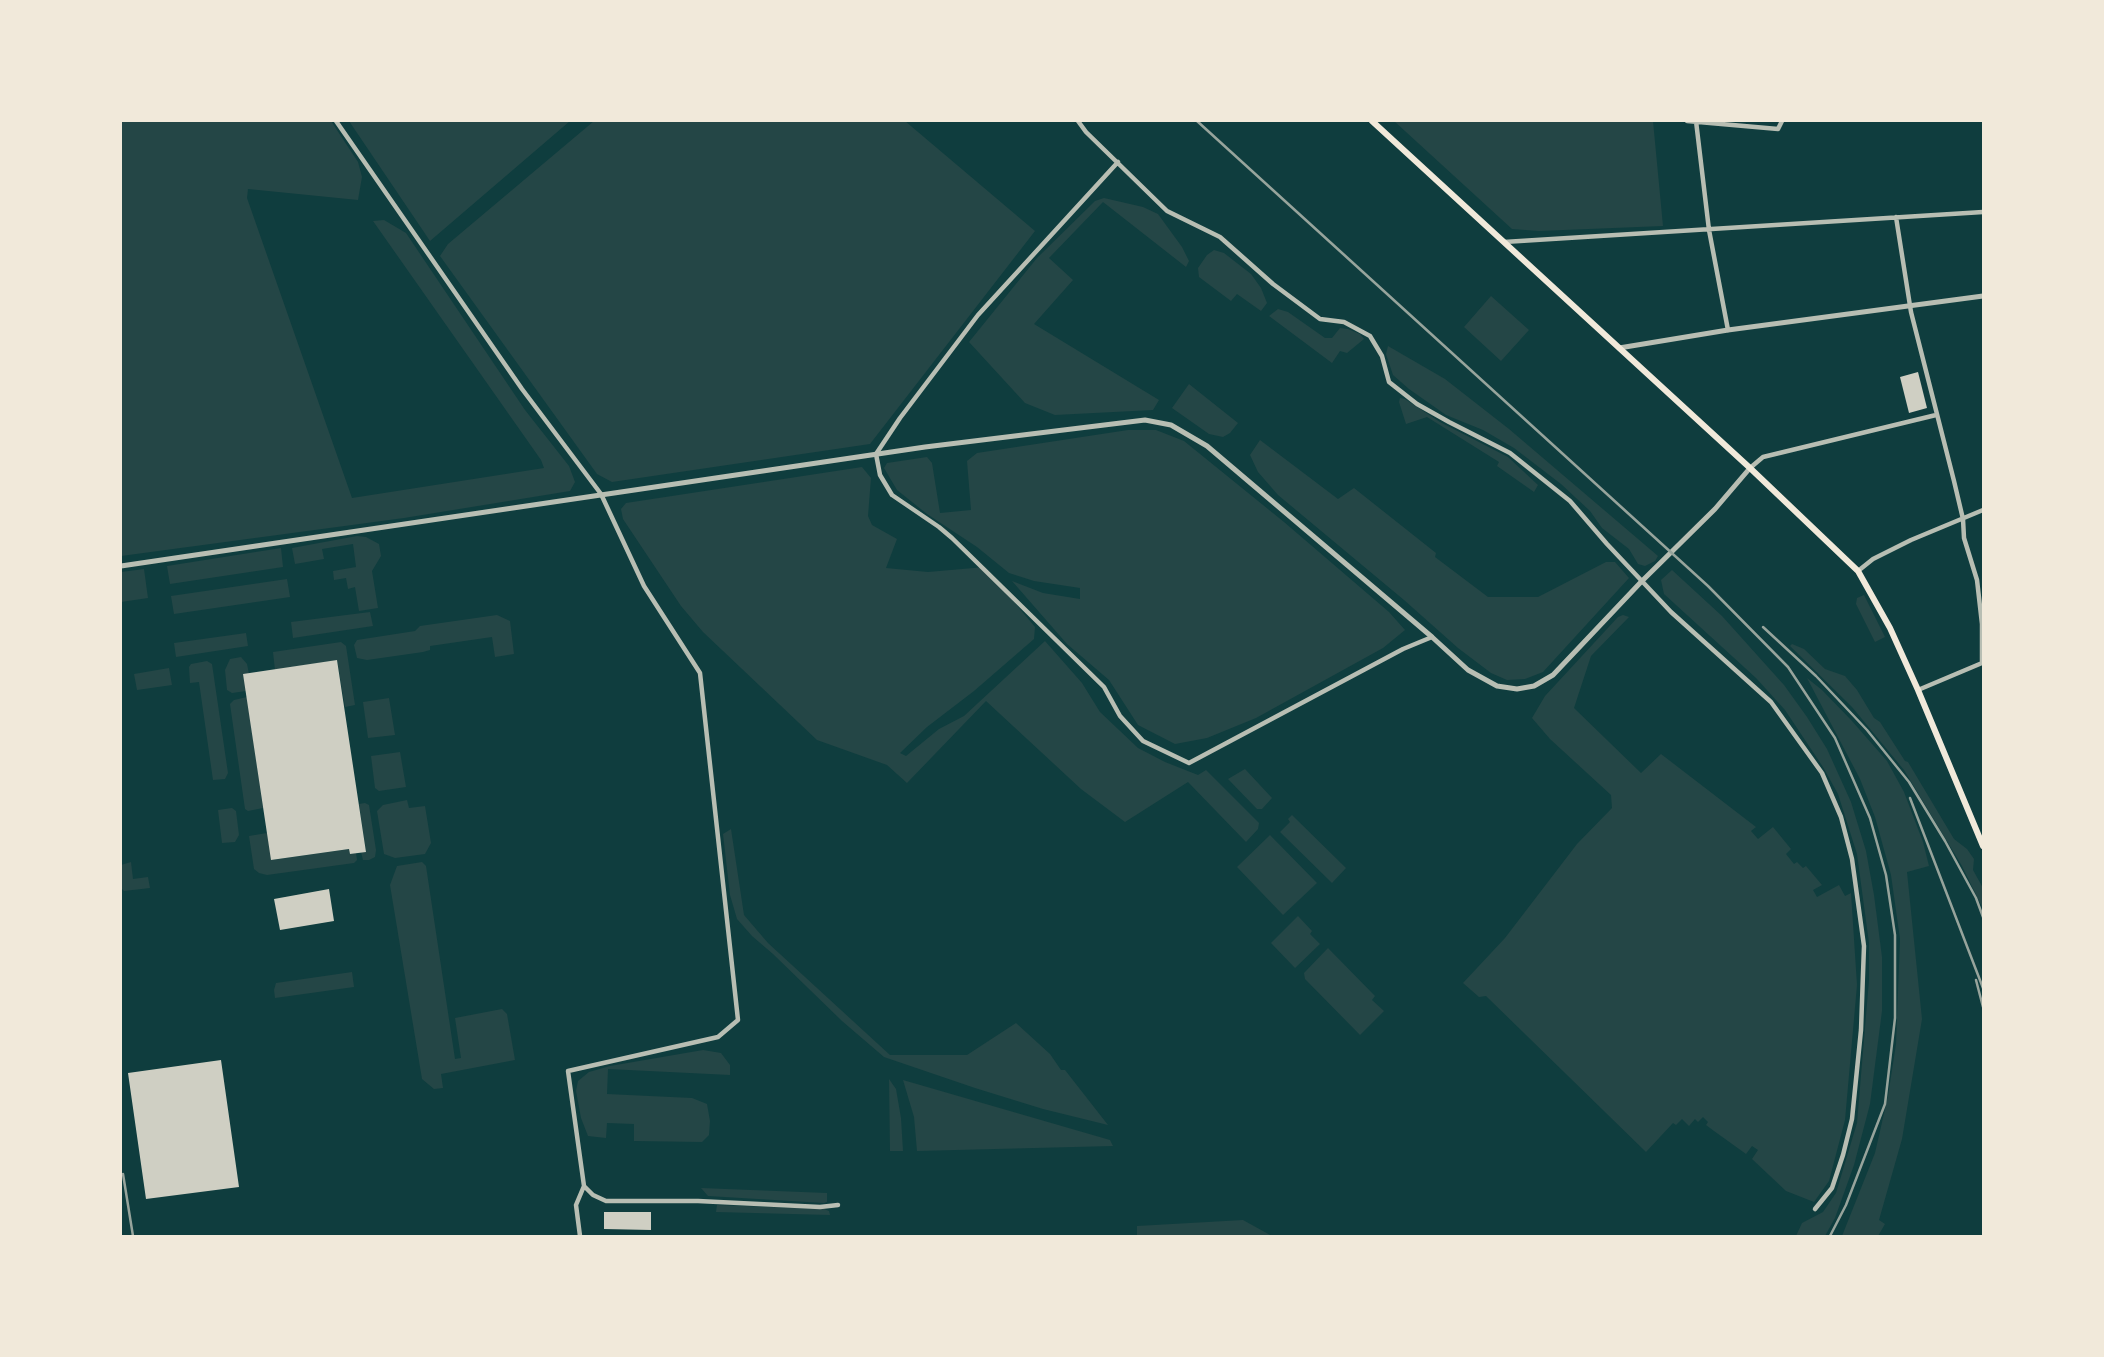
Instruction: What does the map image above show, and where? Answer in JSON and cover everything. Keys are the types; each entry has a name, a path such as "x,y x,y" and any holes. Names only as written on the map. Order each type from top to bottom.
{"main road":[{"path":"1373,121 1750,467 1858,571 1890,628 1983,846"}],"street":[{"path":"336,121 522,389 601,494 644,586 700,673 738,1020 718,1037 568,1071 584,1186 576,1205 580,1236"},
{"path":"1078,121 1167,211 1220,237 1273,284 1320,319 1344,322 1370,336 1381,356 1389,382 1417,404 1510,453 1570,501 1641,582 1771,702 1822,772 1841,817 1852,859 1864,946 1861,1030 1852,1119 1832,1188 1815,1209"},
{"path":"1687,121 1778,130 1782,121"},
{"path":"1696,121 1709,229 1728,330"},
{"path":"1118,162 978,315 900,418 876,454 880,475 892,495 939,527 1104,687 1120,716 1143,741 1189,763 1403,649 1432,637"},
{"path":"1504,242 1983,212"},
{"path":"1896,217 1910,306 1963,519 1964,538 1977,580 1982,624 1983,663 1918,690"},
{"path":"1619,348 1728,330 1983,296"},
{"path":"121,566 876,454 1144,421 1171,425 1207,446 1468,670 1497,686 1517,689 1534,686 1553,675 1715,509 1750,467 1763,457 1936,415"},
{"path":"1858,571 1873,559 1911,540 1983,510"},
{"path":"584,1186 593,1195 606,1201 698,1201 820,1207 838,1205"}],"shaded area":[{"path":"121,121 331,121 358,162 362,177 358,200 248,189 247,198 352,498 544,468 373,221 384,220 406,233 525,410 569,466 575,482 570,491 404,518 121,556"},
{"path":"349,121 570,121 430,241"},
{"path":"594,121 905,121 1035,231 870,444 612,482 597,474 440,256 448,244"},
{"path":"1394,121 1653,121 1663,226 1539,231 1512,229"},
{"path":"1104,198 1143,207 1158,214 1182,247 1189,261 1186,267 1103,202 1049,258 1073,280 1034,324 1159,400 1153,410 1055,415 1025,403 969,342 1037,258 1095,201"},
{"path":"1214,250 1224,253 1251,274 1267,303 1261,311 1237,294 1231,301 1199,277 1198,268"},
{"path":"1491,296 1529,330 1501,361 1464,327"},
{"path":"1278,309 1288,312 1325,338 1332,338 1340,328 1360,334 1364,339 1347,353 1340,351 1332,363 1269,316"},
{"path":"1388,346 1445,379 1509,429 1658,556 1655,561 1645,566 1638,564 1629,549 1602,528 1590,511 1561,484 1514,448 1483,430 1446,415 1409,389 1393,375 1386,354"},
{"path":"1189,384 1238,423 1230,433 1223,437 1209,434 1172,408"},
{"path":"1400,398 1508,457 1538,485 1534,492 1497,466 1499,462 1427,417 1406,424"},
{"path":"1128,430 1156,430 1184,441 1284,522 1389,612 1405,630 1383,648 1256,718 1207,738 1175,744 1138,725 1109,680 1067,644 1012,581 1043,593 1080,599 1080,588 1034,581 1009,573 897,490 884,468 887,463 927,457 932,463 940,513 971,510 967,461 977,453"},
{"path":"1260,440 1338,499 1354,488 1436,553 1435,557 1488,597 1538,597 1606,562 1615,562 1629,578 1543,672 1525,679 1507,680 1491,673 1458,648 1278,495 1258,472 1250,455"},
{"path":"862,467 871,478 868,516 872,525 897,539 886,568 928,572 985,567 1035,627 1034,639 927,727 900,753 906,756 939,729 964,716 1045,641 1082,683 1100,712 1138,748 1198,775 1206,770 1259,823 1258,829 1246,842 1188,782 1125,822 1081,789 986,701 907,783 887,765 817,740 703,632 681,606 623,519 621,509 626,503"},
{"path":"357,536 366,537 379,544 381,556 372,571 378,608 359,611 355,587 348,589 346,578 334,580 333,571 356,567 353,544 322,549 324,559 295,564 292,548"},
{"path":"281,548 283,567 170,584 167,566"},
{"path":"144,569 148,598 121,602 121,572"},
{"path":"1672,570 1722,616 1784,685 1807,717 1827,749 1851,802 1866,851 1882,957 1882,1011 1870,1104 1854,1165 1835,1218 1825,1236 1796,1236 1802,1223 1823,1212 1836,1193 1857,1123 1869,980 1869,943 1857,854 1838,794 1785,710 1756,678 1664,594 1661,580"},
{"path":"287,579 290,597 174,614 171,596"},
{"path":"1864,595 1885,637 1875,642 1856,604 1857,598"},
{"path":"370,612 373,626 293,638 291,622"},
{"path":"497,615 510,621 514,654 495,657 492,637 430,646 430,650 423,652 367,660 357,658 354,645 357,640 415,631 420,626"},
{"path":"1618,617 1629,617 1591,656 1574,708 1641,773 1661,754 1756,827 1751,831 1758,839 1773,827 1791,849 1786,854 1794,864 1797,862 1803,868 1806,866 1822,885 1813,890 1817,897 1839,885 1845,896 1851,893 1857,985 1845,1120 1829,1181 1814,1202 1786,1191 1752,1159 1758,1150 1752,1146 1746,1154 1706,1125 1708,1122 1703,1117 1698,1122 1695,1119 1689,1126 1682,1119 1676,1125 1673,1123 1646,1152 1486,996 1479,997 1463,983 1505,938 1577,844 1612,808 1611,795 1550,739 1532,718 1545,696"},
{"path":"246,633 248,646 176,657 174,643"},
{"path":"341,642 346,646 355,705 345,707 337,660 275,670 273,652"},
{"path":"1792,644 1804,649 1825,669 1845,676 1857,690 1874,718 1880,722 1908,762 1954,839 1967,849 1974,859 1973,870 1983,888 1983,909 1962,866 1904,770 1852,707 1790,646"},
{"path":"241,657 247,664 249,674 246,691 232,693 227,690 225,670 230,659"},
{"path":"207,661 212,664 228,773 225,779 213,780 199,682 190,683 191,664"},
{"path":"169,668 172,685 137,690 134,674"},
{"path":"1807,678 1852,721 1887,761 1904,792 1929,866 1907,872 1922,1019 1902,1139 1879,1220 1885,1224 1878,1236 1842,1236 1875,1153 1888,1096 1896,1044 1900,939 1891,875 1875,817 1860,779"},
{"path":"247,697 263,808 248,811 245,809 230,704 234,700"},
{"path":"389,698 395,735 368,738 363,702"},
{"path":"400,752 406,787 379,791 375,788 371,756"},
{"path":"1245,769 1272,798 1262,809 1257,809 1228,779"},
{"path":"407,800 409,808 425,806 431,843 425,854 395,858 384,854 377,811 383,805"},
{"path":"359,804 369,805 376,850 375,857 369,860 363,860 361,852 366,851"},
{"path":"232,808 236,811 239,835 235,842 222,843 218,810"},
{"path":"1292,815 1346,868 1332,883 1280,832 1290,822 1288,819"},
{"path":"731,829 744,915 768,943 890,1055 967,1055 1016,1023 1050,1054 1061,1070 1065,1070 1108,1125 1043,1109 884,1057 842,1021 737,919 730,895 723,834"},
{"path":"267,833 272,860 349,849 350,854 356,853 357,860 354,863 267,875 259,873 254,869 249,836"},
{"path":"1270,835 1317,883 1283,915 1237,867"},
{"path":"131,862 133,879 148,877 150,888 124,891 121,888 121,865"},
{"path":"422,862 426,866 455,1059 461,1058 455,1018 502,1009 507,1014 515,1060 441,1074 443,1088 434,1089 422,1079 390,885 397,866"},
{"path":"1298,916 1320,944 1295,968 1271,943"},
{"path":"1328,948 1375,996 1372,1000 1384,1011 1360,1035 1305,979 1304,973"},
{"path":"352,972 354,987 275,998 276,983"},
{"path":"703,1050 721,1053 730,1065 730,1075 608,1069 607,1094 692,1098 707,1104 709,1135 702,1142 634,1141 634,1124 607,1123 606,1138 588,1136 581,1118 576,1091 578,1081 589,1072"},
{"path":"889,1079 896,1089 903,1151 890,1151"},
{"path":"903,1080 1110,1140 1113,1146 917,1151 914,1117"},
{"path":"701,1188 827,1193 827,1202 708,1196"},
{"path":"717,1205 824,1209 829,1211 830,1215 716,1212"},
{"path":"1243,1220 1272,1236 1137,1236 1137,1226"}],"building":[{"path":"1918,372 1927,408 1909,413 1900,377"},
{"path":"337,660 366,852 350,854 349,849 271,860 243,674"},
{"path":"329,889 334,921 280,930 274,899"},
{"path":"221,1060 239,1187 146,1199 128,1073"},
{"path":"604,1212 651,1212 651,1230 604,1229"}],"railway":[{"path":"1197,121 1708,586 1788,667 1835,738 1870,818 1886,875 1895,935 1895,1018 1885,1104 1846,1205 1830,1236"},
{"path":"1763,627 1816,676 1867,730 1909,782 1945,841 1976,898 1983,917"},
{"path":"1910,798 1983,988"},
{"path":"1976,980 1983,1007"},
{"path":"123,1174 133,1236"}]}
